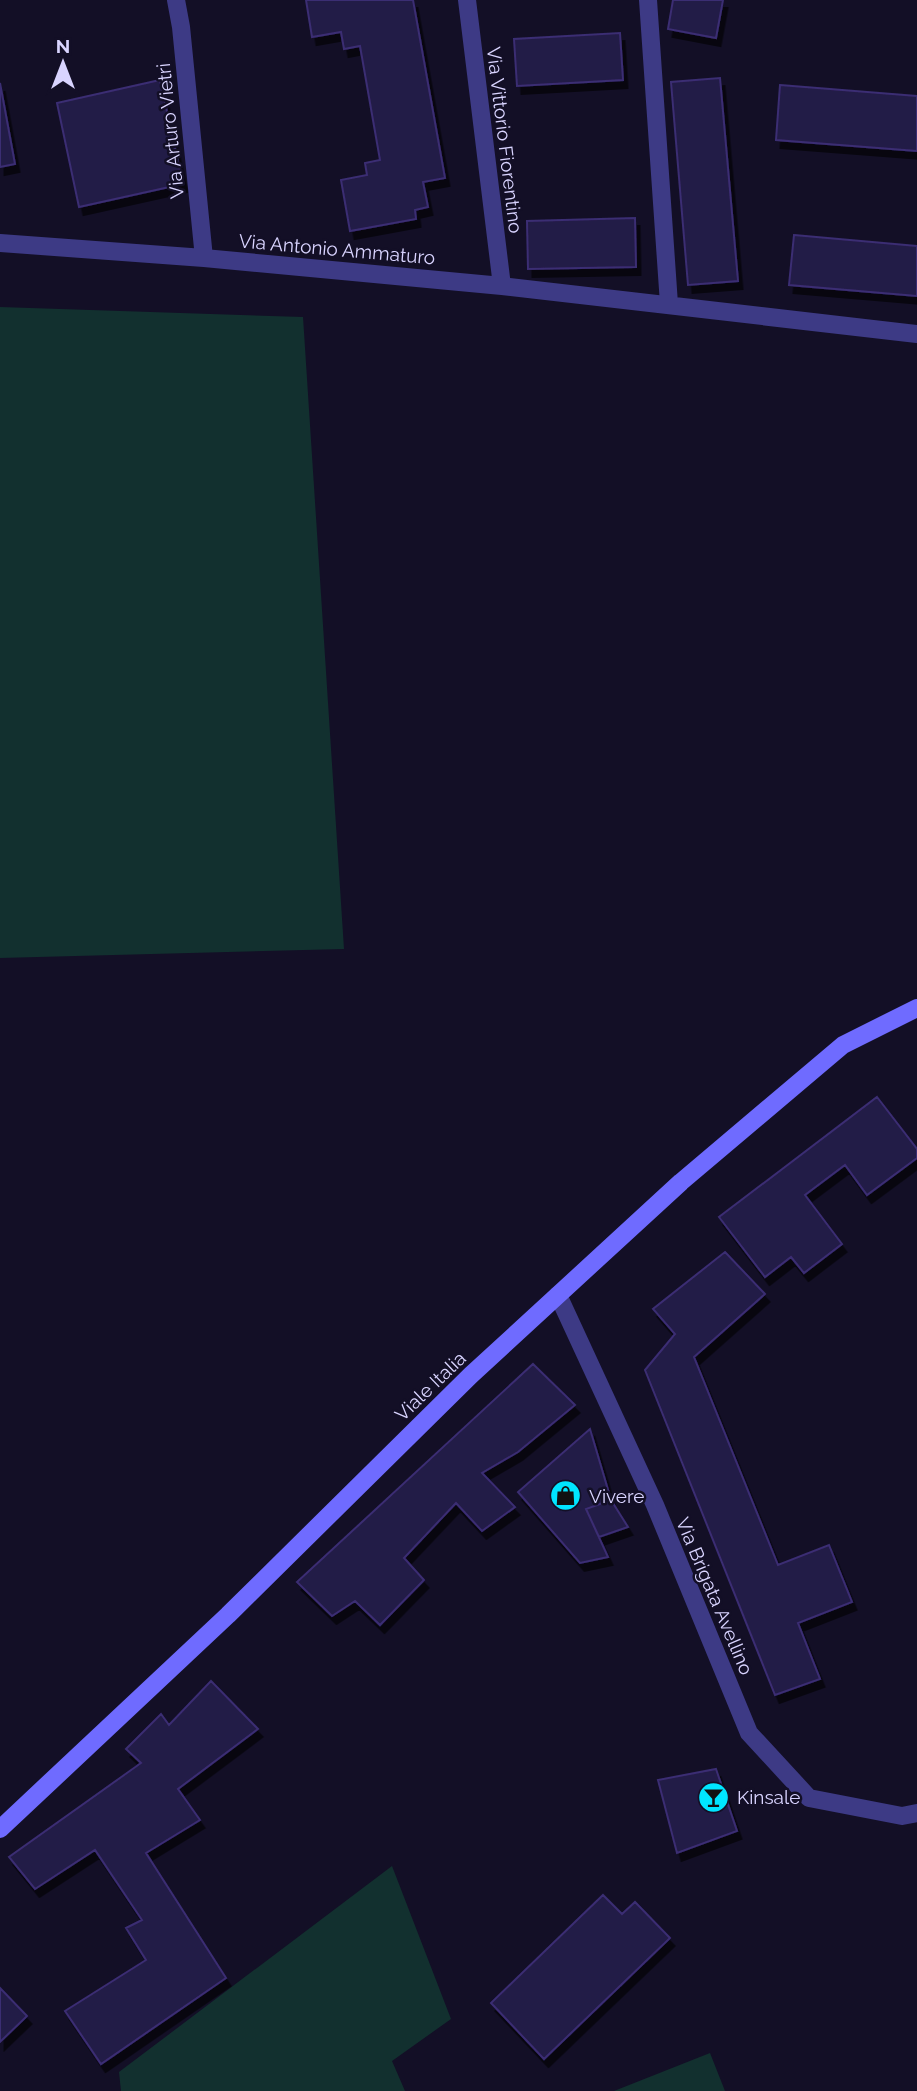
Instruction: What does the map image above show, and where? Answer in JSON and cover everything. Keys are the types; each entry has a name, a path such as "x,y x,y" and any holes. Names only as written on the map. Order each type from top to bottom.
{"main road":[{"name":"Viale Italia","path":"0,1829 228,1615 471,1375 681,1182 843,1045 917,1008"}],"street":[{"name":"Via Arturo Vietri","path":"176,0 204,258"},
{"name":"Via Vittorio Fiorentino","path":"467,0 502,286"},
{"path":"648,0 669,304"},
{"name":"Via Antonio Ammaturo","path":"0,243 204,258 502,286 917,334"},
{"name":"Via Brigata Avellino","path":"558,1295 655,1505 749,1732 809,1798 902,1816 917,1812"}],"green space":[{"path":"0,307 303,317 344,949 0,958"},
{"path":"392,1866 451,2019 392,2061 405,2091 121,2091 119,2072"},
{"path":"710,2053 725,2091 614,2091"}],"building":[{"path":"306,0 413,0 445,178 423,182 428,207 415,210 416,219 350,231 341,180 367,175 365,163 380,160 360,46 344,49 341,32 312,37"},
{"path":"673,0 723,0 716,38 668,29"},
{"path":"620,33 623,80 517,86 514,39"},
{"path":"720,78 738,281 688,285 671,82"},
{"path":"160,80 183,184 79,207 57,103"},
{"path":"0,83 15,164 0,167"},
{"path":"780,85 917,96 917,151 776,140"},
{"path":"635,218 636,267 528,269 527,221"},
{"path":"794,235 917,246 917,296 789,285"},
{"path":"877,1097 917,1149 917,1158 867,1195 845,1165 805,1195 842,1244 804,1273 791,1257 765,1277 719,1217"},
{"path":"725,1252 765,1294 694,1357 778,1565 829,1545 852,1602 798,1623 820,1679 775,1695 645,1370 675,1334 653,1309"},
{"path":"533,1364 575,1405 518,1452 482,1473 515,1507 482,1531 456,1503 404,1558 424,1580 380,1625 355,1601 332,1616 297,1582"},
{"name":"Vivere","path":"590,1429 611,1500 586,1509 608,1557 580,1563 518,1492"},
{"path":"611,1500 628,1527 599,1537 586,1509"},
{"path":"211,1681 258,1729 178,1789 200,1820 146,1853 226,1978 101,2064 65,2011 146,1960 126,1928 142,1920 95,1850 35,1889 9,1857 141,1763 126,1749 161,1714 169,1725"},
{"path":"716,1769 737,1831 677,1853 658,1780"},
{"path":"603,1895 622,1914 635,1902 670,1938 544,2059 491,2003"},
{"path":"0,1988 27,2016 0,2042"}],"place":[{"name":"Vivere","path":"566,1496"},
{"name":"Kinsale","path":"714,1797"}]}
